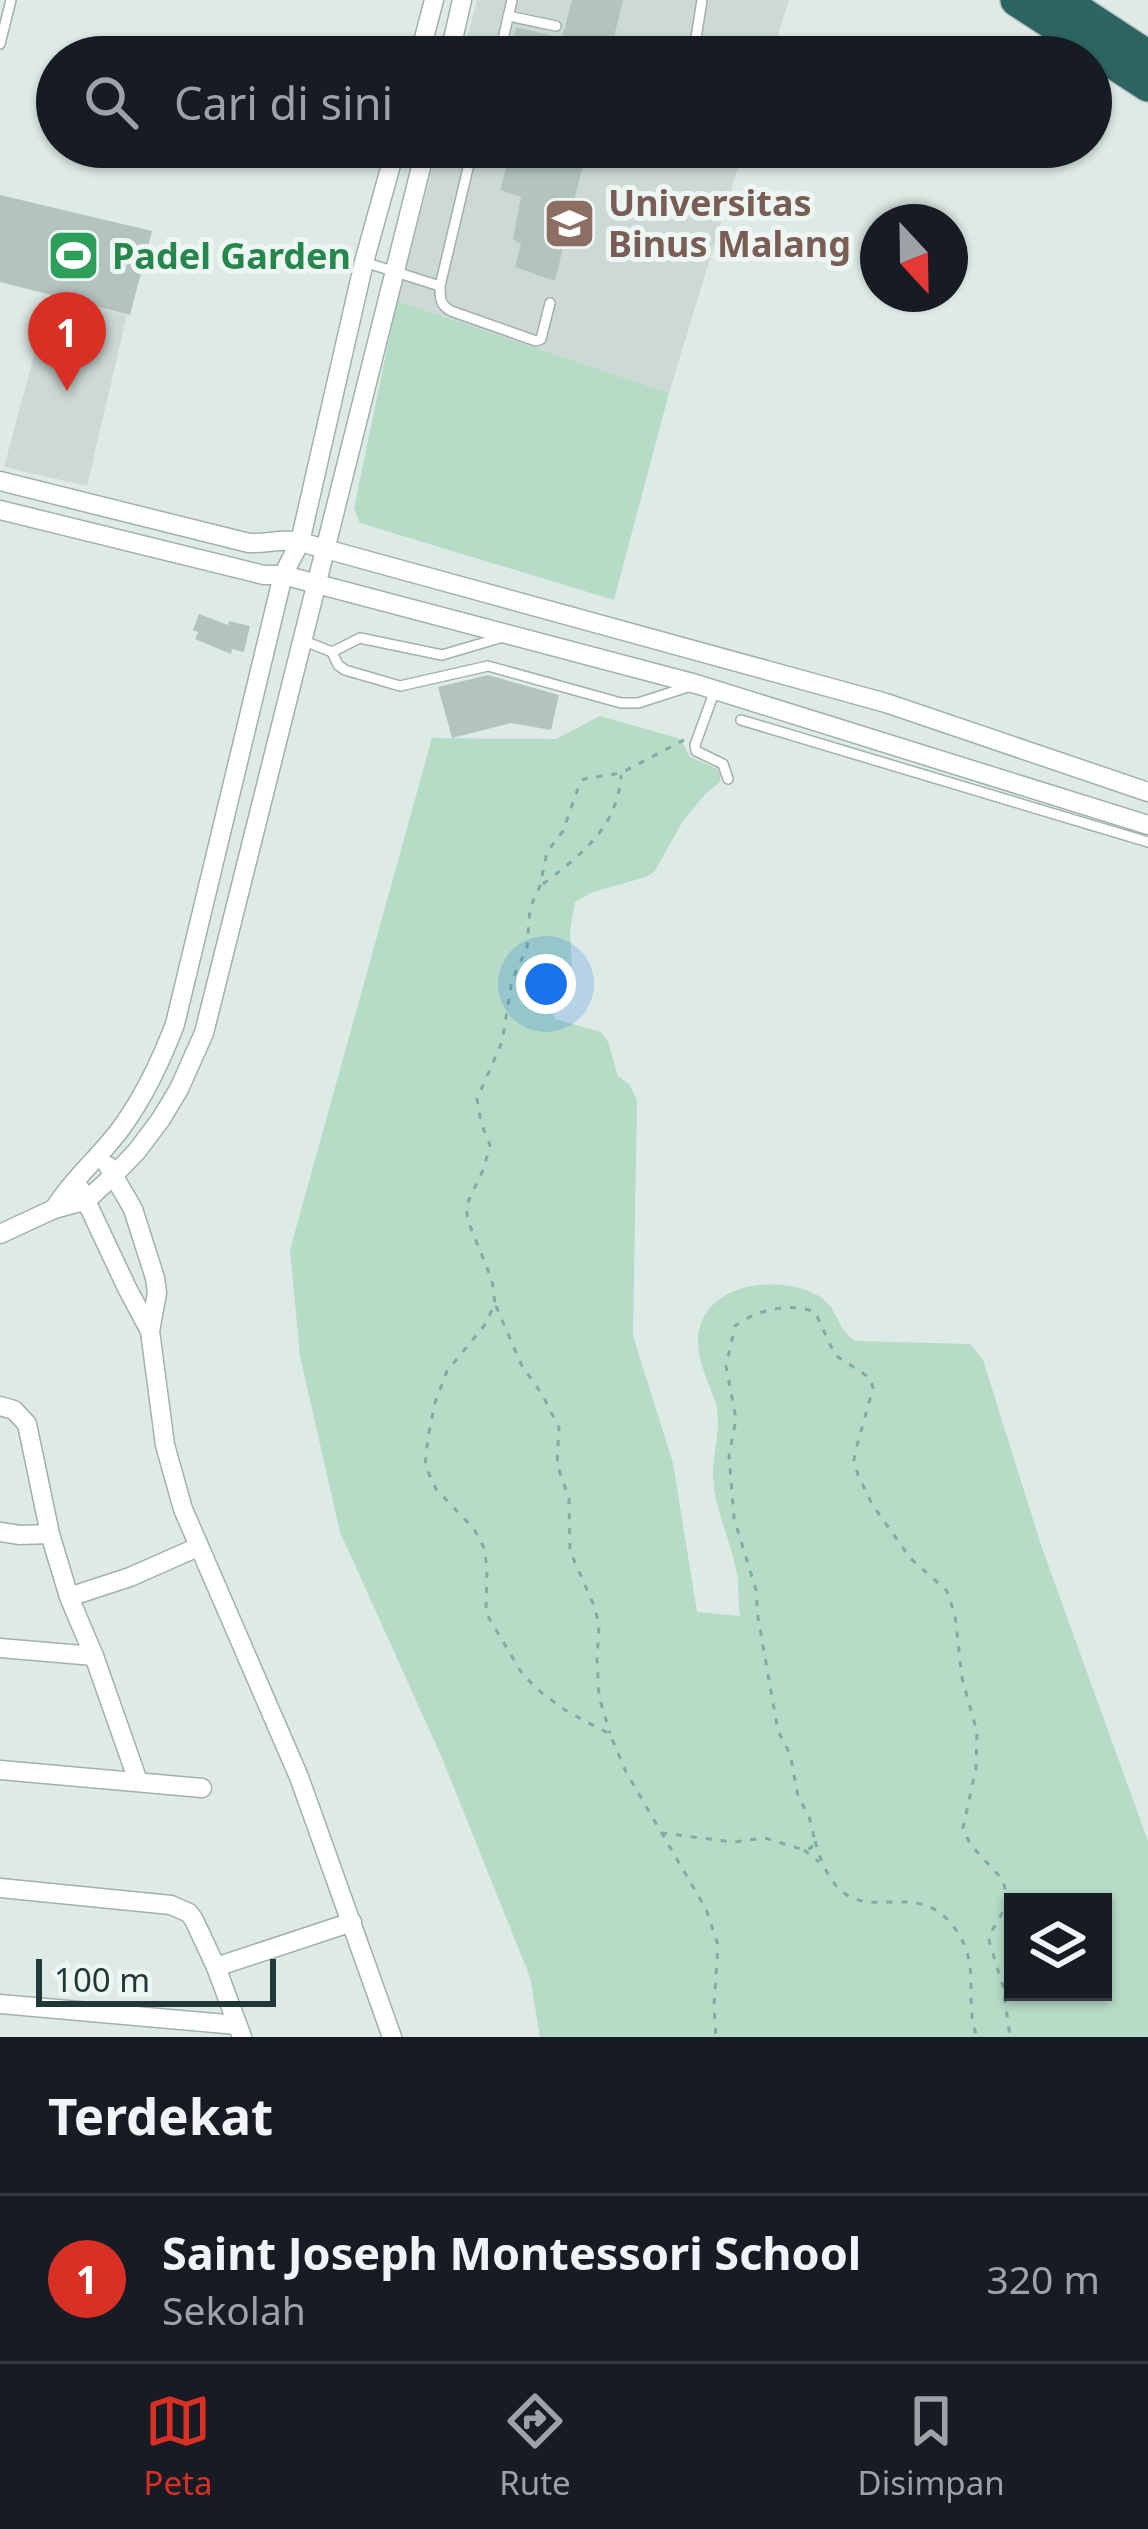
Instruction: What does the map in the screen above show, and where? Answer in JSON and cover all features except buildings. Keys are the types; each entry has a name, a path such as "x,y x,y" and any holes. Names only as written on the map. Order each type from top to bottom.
{"highway":[{"path":"1017,0 1072,36"},
{"path":"1060,0 1148,57"},
{"path":"1112,62 1148,85"}],"street":[{"path":"425,36 434,2 461,5 454,36"},
{"path":"54,1208 123,1126 155,1075 175,1024 283,575 300,542 390,168"},
{"path":"0,1234 54,1208 87,1200 114,1175 137,1151 179,1089 204,1033 421,168"},
{"path":"0,482 249,543 285,538 300,542 886,703 1148,792"},
{"path":"0,510 514,634 705,687 1148,825"},
{"path":"514,634 526,604"},
{"path":"196,934 229,942"},
{"path":"100,1155 134,1209 155,1278 150,1330 165,1445 198,1547 299,1777 392,2037"},
{"path":"74,1181 150,1330"},
{"path":"0,1406 14,1410 27,1424 69,1598 138,1781"},
{"path":"0,1532 50,1534"},
{"path":"69,1598 198,1547"},
{"path":"0,1648 94,1656"},
{"path":"0,1770 202,1788"},
{"path":"0,1888 171,1904 189,1913 216,1967 239,2031 0,2004"},
{"path":"216,1967 352,1922"}],"lane":[{"path":"0,44 11,0"},
{"path":"504,36 512,0"},
{"path":"697,36 703,0"},
{"path":"508,16 556,26"},
{"path":"468,168 440,286 444,308 536,341 541,338 550,303"},
{"path":"364,262 440,286"},
{"path":"332,652 360,638 442,655 514,634"},
{"path":"302,640 332,652 345,670 400,686 488,666 622,703 705,687 696,751 723,764 728,779"},
{"path":"741,720 1148,842"}],"path":[{"path":"699,732 621,773 589,777 580,783 562,831 547,852 530,908 527,948 512,980 502,1042 477,1100 490,1145 466,1206 492,1280 495,1304 522,1366 559,1428 557,1464 568,1499 570,1551 599,1626 599,1697 610,1734 626,1772 706,1910 718,1945 716,2037"},
{"path":"540,886 603,830 616,804 621,773"},
{"path":"495,1304 484,1326 447,1371 431,1420 425,1465 436,1489 474,1529 484,1548 485,1613 523,1675 568,1712 610,1734"},
{"path":"823,1868 772,1708 756,1590 734,1518 728,1462 736,1419 726,1366 735,1326 748,1317 799,1306 815,1312 838,1359 870,1378 873,1388 854,1460 858,1475 910,1558 942,1585 952,1602 962,1678 977,1732 976,1768 963,1828 970,1844 997,1870 1005,1886 1006,1906 989,1942 1003,1986 1010,2037"},
{"path":"661,1833 733,1842 765,1838 815,1857 833,1885 852,1899 910,1901 940,1912 962,1939 973,1973 971,2019 977,2037"},
{"path":"804,1850 815,1841"}],"shaded area":[{"path":"477,0 789,0 778,36 468,36"},
{"name":"Universitas Binus Malang","path":"432,168 738,168 669,393 397,301"},
{"path":"50,296 127,315 87,486 4,467"}],"green space":[{"path":"397,301 669,393 614,600 360,523 354,508"},
{"path":"600,716 681,739 690,757 720,770 720,782 683,821 654,872 575,902 570,930 572,969 551,1001 555,1019 601,1032 618,1076 629,1084 637,1100 633,1336 673,1463 697,1612 740,1616 736,1569 713,1479 718,1413 698,1344 709,1309 735,1291 785,1285 823,1299 856,1341 970,1344 983,1360 1042,1548 1148,1841 1148,2037 540,2037 530,1977 442,1758 340,1532 300,1356 290,1250 432,738 556,739"}],"place":[{"name":"Universitas Binus Malang","path":"569,224"},
{"name":"Padel Garden","path":"73,256"},
{"name":"Saint Joseph Montessori School","path":"67,391"}]}
